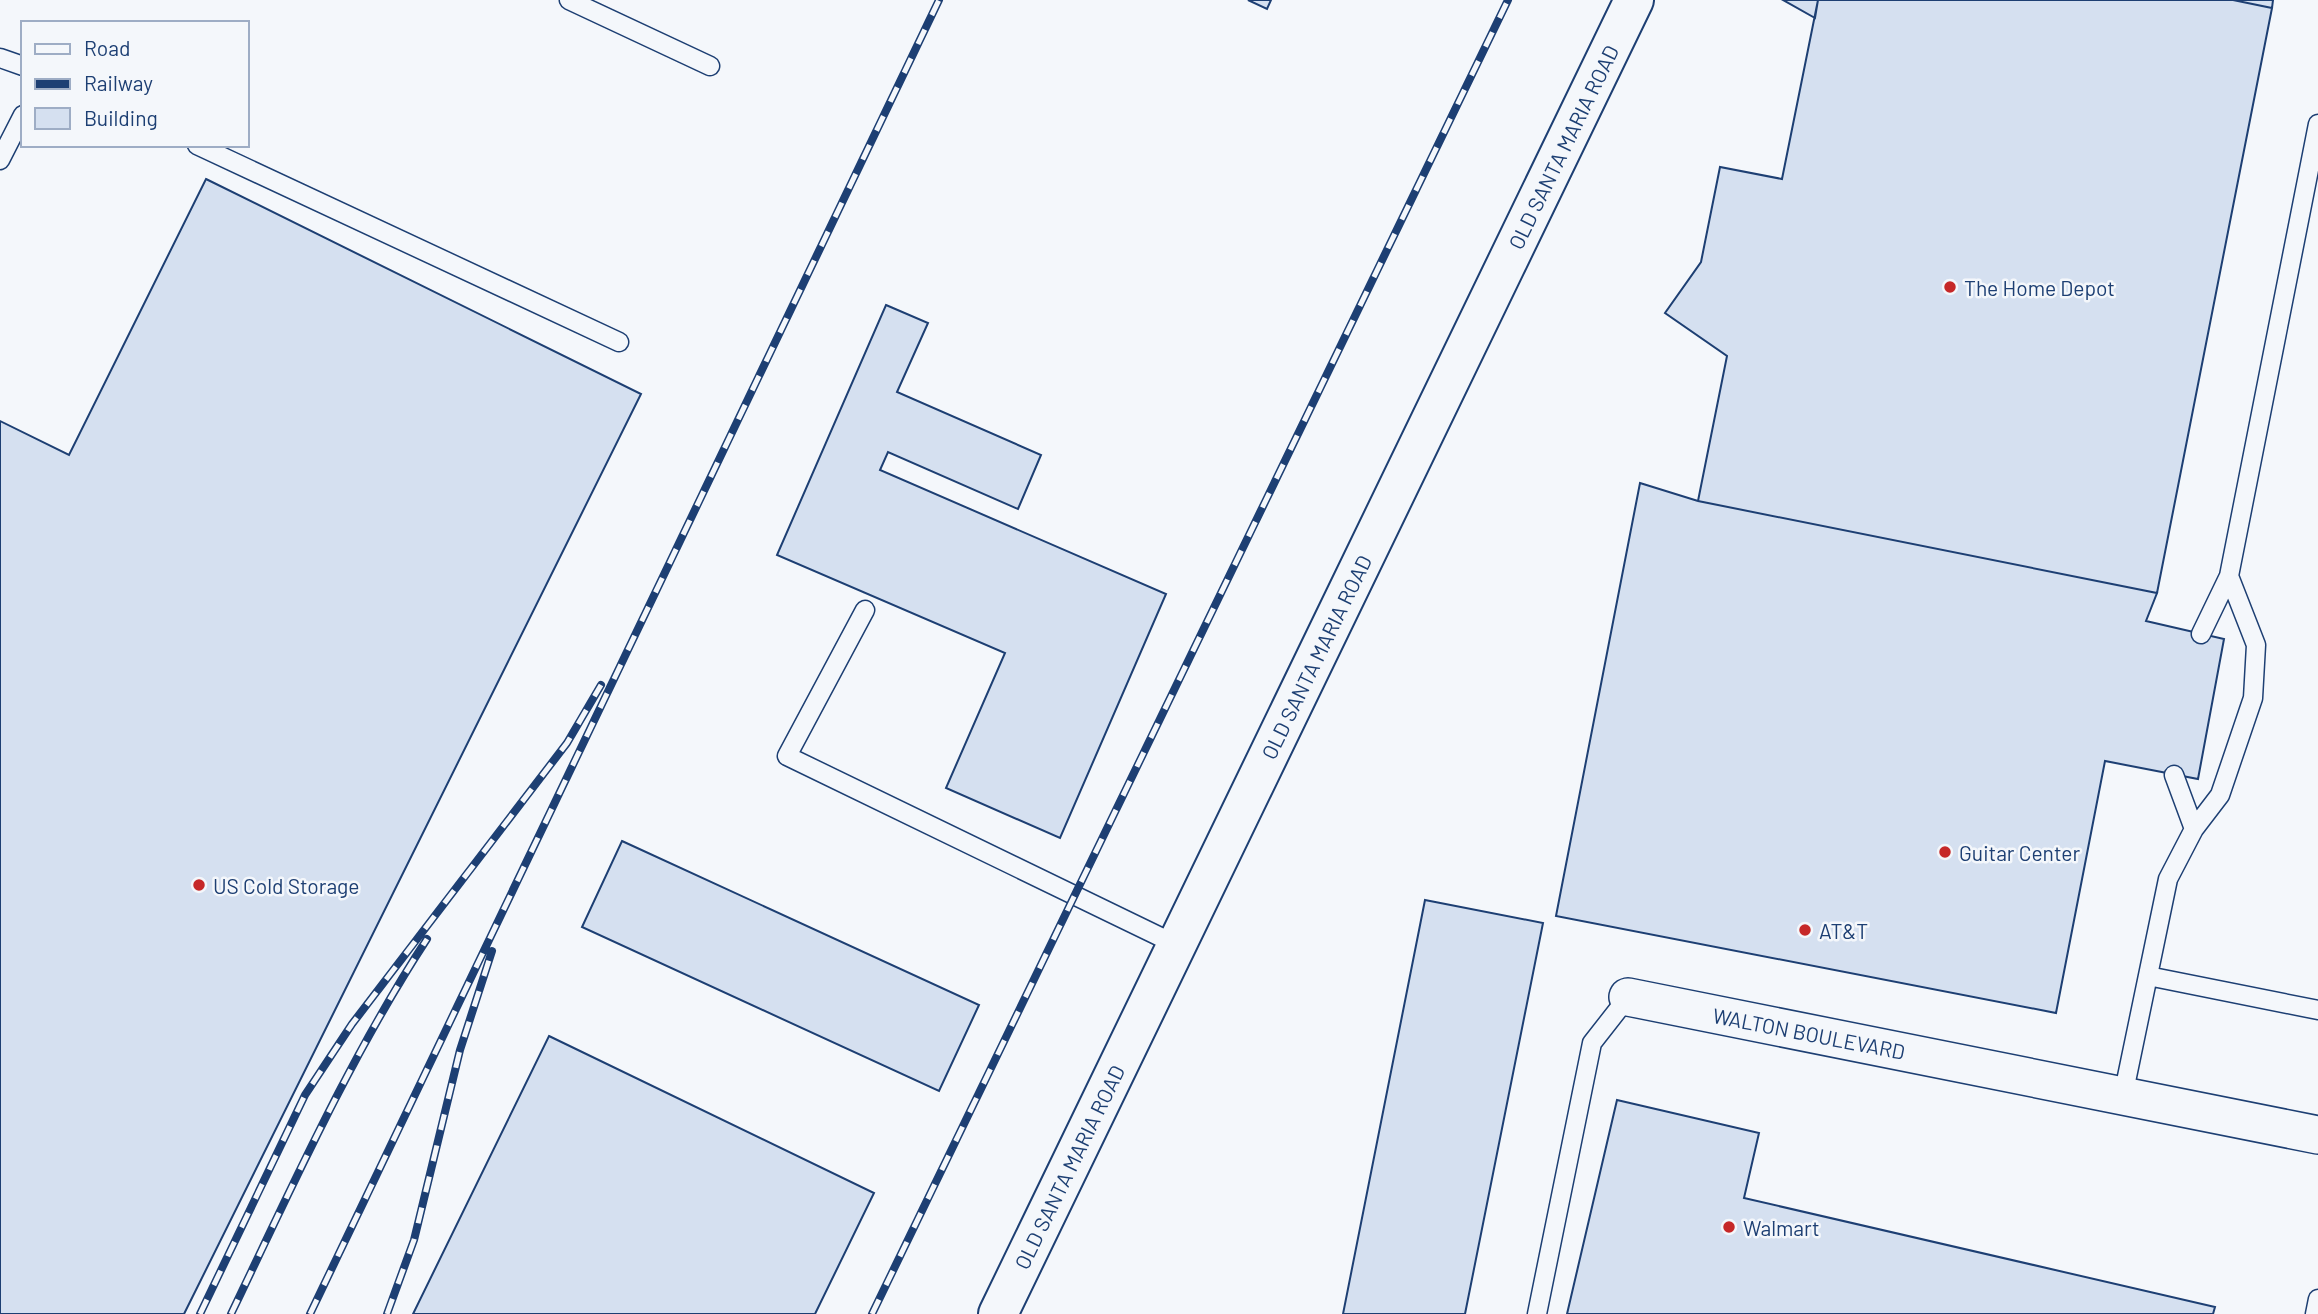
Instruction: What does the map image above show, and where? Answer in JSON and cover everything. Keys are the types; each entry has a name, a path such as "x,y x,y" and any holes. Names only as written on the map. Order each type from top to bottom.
{"main road":[{"name":"OLD SANTA MARIA ROAD","path":"998,1314 1634,0"}],"street":[{"name":"WALTON BOULEVARD","path":"1628,997 2318,1135"}],"lane":[{"path":"569,0 710,66"},
{"path":"0,58 21,65"},
{"path":"0,160 21,119"},
{"path":"2201,634 2229,576 2318,124"},
{"path":"201,147 619,342"},
{"path":"2123,1096 2168,879 2194,829 2220,795 2253,698 2256,645 2229,576"},
{"path":"865,610 786,756 1177,945"},
{"path":"2174,775 2194,829"},
{"path":"2148,976 2318,1010"},
{"name":"WALTON BOULEVARD","path":"1537,1314 1592,1043 1628,997"},
{"path":"2315,1314 2318,1299"}],"building":[{"path":"1248,0 1271,0 1267,9"},
{"path":"1783,0 1818,0 1815,18"},
{"name":"The Home Depot","path":"1818,0 2233,0 2272,8 2157,593 1698,501 1727,356 1665,313 1701,262 1720,167 1782,179"},
{"path":"2233,0 2273,0 2272,8"},
{"name":"US Cold Storage","path":"206,179 641,394 184,1314 0,1314 0,421 69,455"},
{"path":"886,305 928,323 897,392 1041,455 1018,509 888,452 880,470 1166,594 1060,838 946,788 1005,653 777,555"},
{"path":"1640,483 1698,501 2157,593 2146,621 2224,639 2198,779 2105,761 2056,1013 1556,916"},
{"path":"622,841 979,1005 939,1091 582,927"},
{"path":"1425,900 1543,923 1465,1314 1343,1314"},
{"path":"549,1036 874,1193 815,1314 413,1314"},
{"name":"Walmart","path":"1617,1100 1759,1133 1744,1198 2215,1307 2213,1314 1567,1314"}],"railway":[{"path":"310,1314 939,0"},
{"path":"872,1314 1508,0"},
{"path":"200,1314 305,1095 352,1024 567,743 601,685"},
{"path":"231,1314 347,1076 427,939"},
{"path":"387,1314 414,1240 460,1050 492,951"}],"place":[{"name":"The Home Depot","path":"1950,287"},
{"name":"Guitar Center","path":"1945,852"},
{"name":"US Cold Storage","path":"199,885"},
{"name":"AT&T","path":"1805,930"},
{"name":"Walmart","path":"1729,1227"}]}
